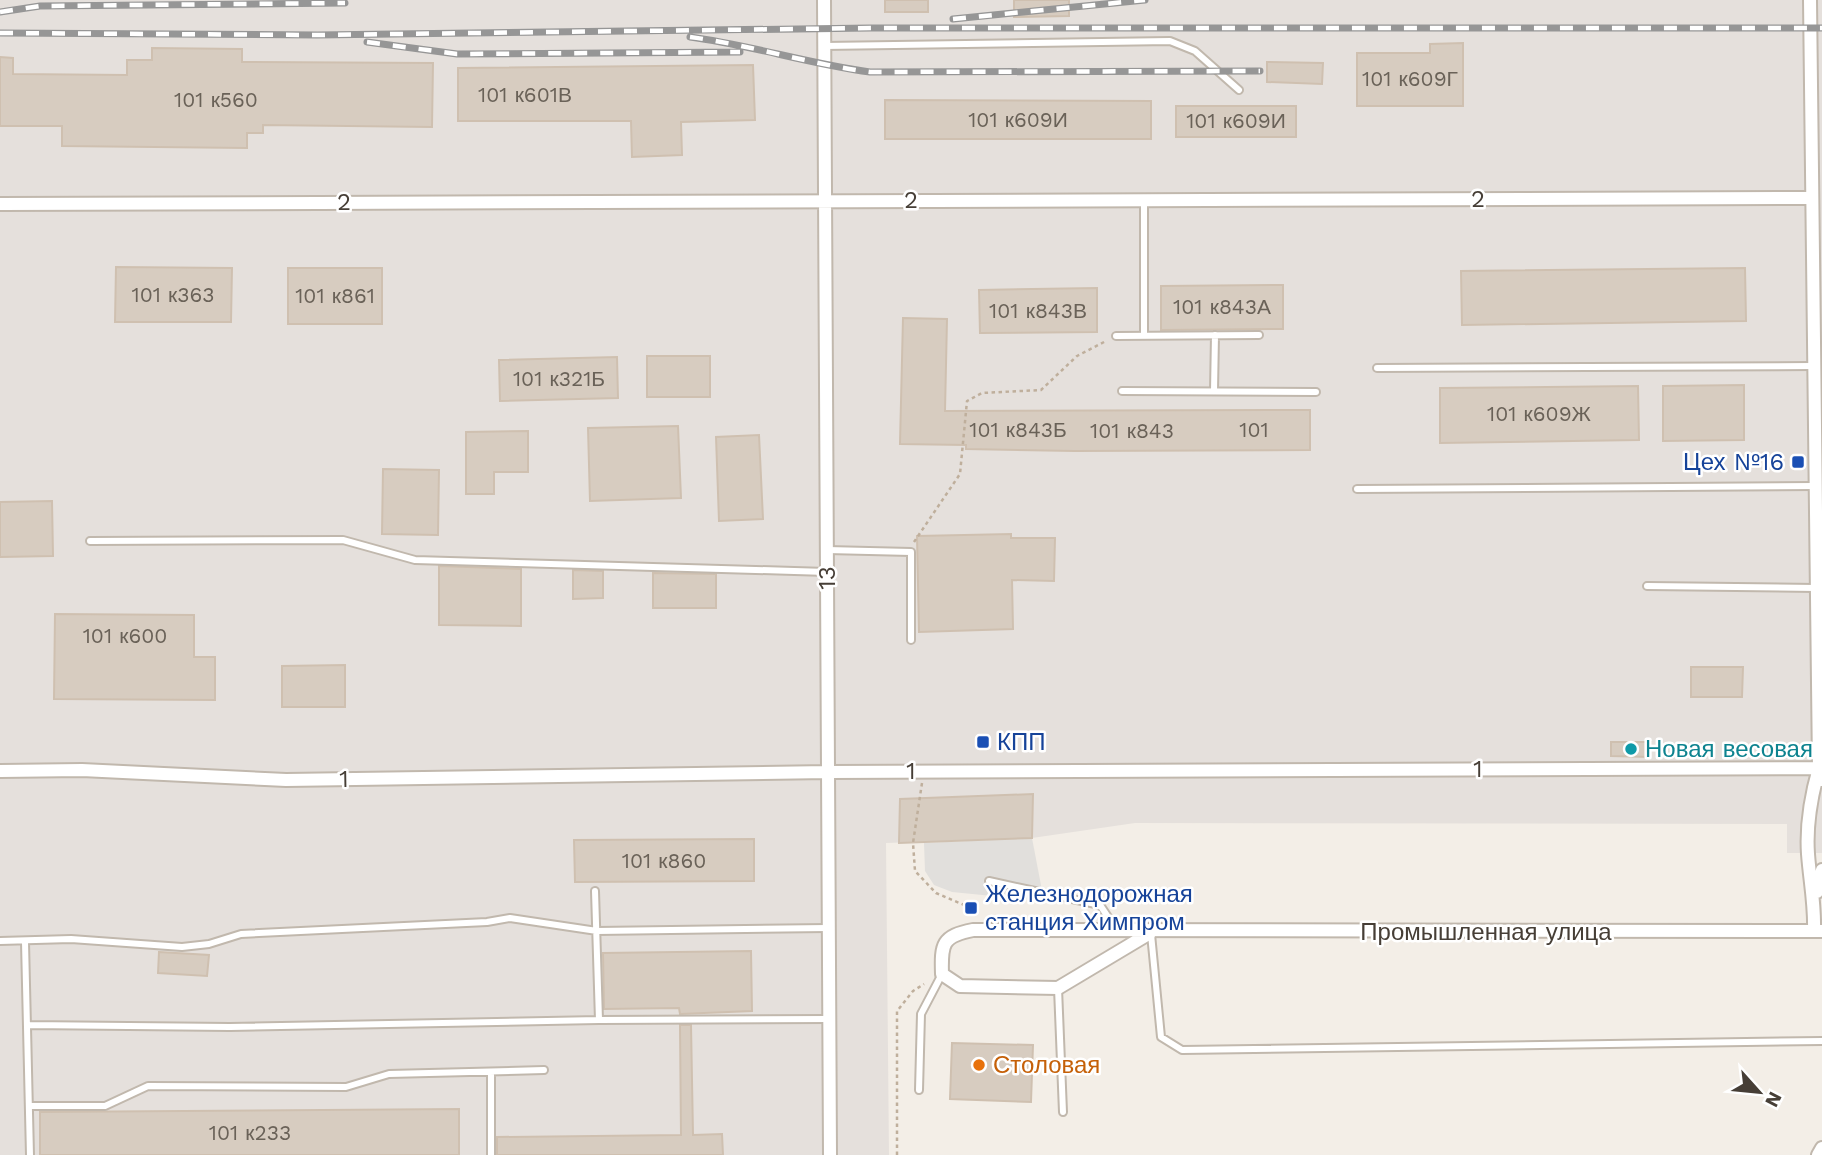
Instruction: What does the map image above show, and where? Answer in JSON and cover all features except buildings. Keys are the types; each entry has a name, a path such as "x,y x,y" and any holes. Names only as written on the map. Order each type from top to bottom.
{"street":[{"name":"13","path":"824,0 830,1155"},
{"path":"1810,0 1816,198 1813,366 1821,772 1810,803 1808,854 1818,899"},
{"name":"2","path":"0,204 1816,198"},
{"name":"1","path":"0,771 82,770 286,780 828,772 1821,772"},
{"path":"1818,931 1822,870"},
{"name":"Промышленная улица","path":"942,974 941,954 946,940 953,934 973,930 1118,930 1150,933 1818,931"},
{"path":"942,974 948,981 960,986 1058,988 1150,933"},
{"path":"1818,1155 1822,1147"}],"lane":[{"path":"824,46 1170,41 1195,51 1239,90"},
{"path":"1144,200 1144,335"},
{"path":"1214,391 1215,335"},
{"path":"1116,336 1259,335"},
{"path":"1377,368 1813,366"},
{"path":"1122,391 1316,393"},
{"path":"1357,489 1815,486"},
{"path":"90,541 343,540 415,560 827,572"},
{"path":"827,550 911,552 911,640"},
{"path":"1647,586 1816,588"},
{"path":"989,881 1100,905 1118,930"},
{"path":"595,891 599,1020"},
{"path":"0,941 71,939 182,947 209,944 241,934 487,922 510,918 597,931 828,928"},
{"path":"1150,933 1161,1037 1182,1049 1822,1041"},
{"path":"25,942 30,1155"},
{"path":"919,1090 921,1014 942,974"},
{"path":"1058,988 1063,1112"},
{"path":"27,1025 230,1027 829,1019"},
{"path":"29,1106 105,1106 148,1086 346,1087 389,1074 544,1070"},
{"path":"491,1072 491,1155"}],"path":[{"path":"908,550 962,468 967,401 982,393 1041,390 1077,356 1116,336"},
{"path":"922,798 913,843 915,871 936,894 971,908"},
{"path":"897,1155 897,1011 913,990 942,974"}],"shaded area":[{"path":"0,0 1822,0 1822,853 1787,853 1787,824 1135,823 1032,838 886,843 889,1155 0,1155"},
{"path":"1032,838 1044,901 952,892 934,885 925,871 924,843"}],"railway":[{"path":"953,19 1145,0"},
{"path":"0,12 40,6 345,3"},
{"path":"0,33 317,35 871,28 1822,28"},
{"path":"690,37 870,72 1260,71"},
{"path":"367,42 457,54 740,52"}],"place":[{"name":"Цех №16","path":"1798,462"},
{"name":"КПП","path":"983,742"},
{"name":"Новая весовая","path":"1631,749"},
{"name":"Железнодорожная станция Химпром","path":"971,908"},
{"name":"Столовая","path":"979,1065"}]}
